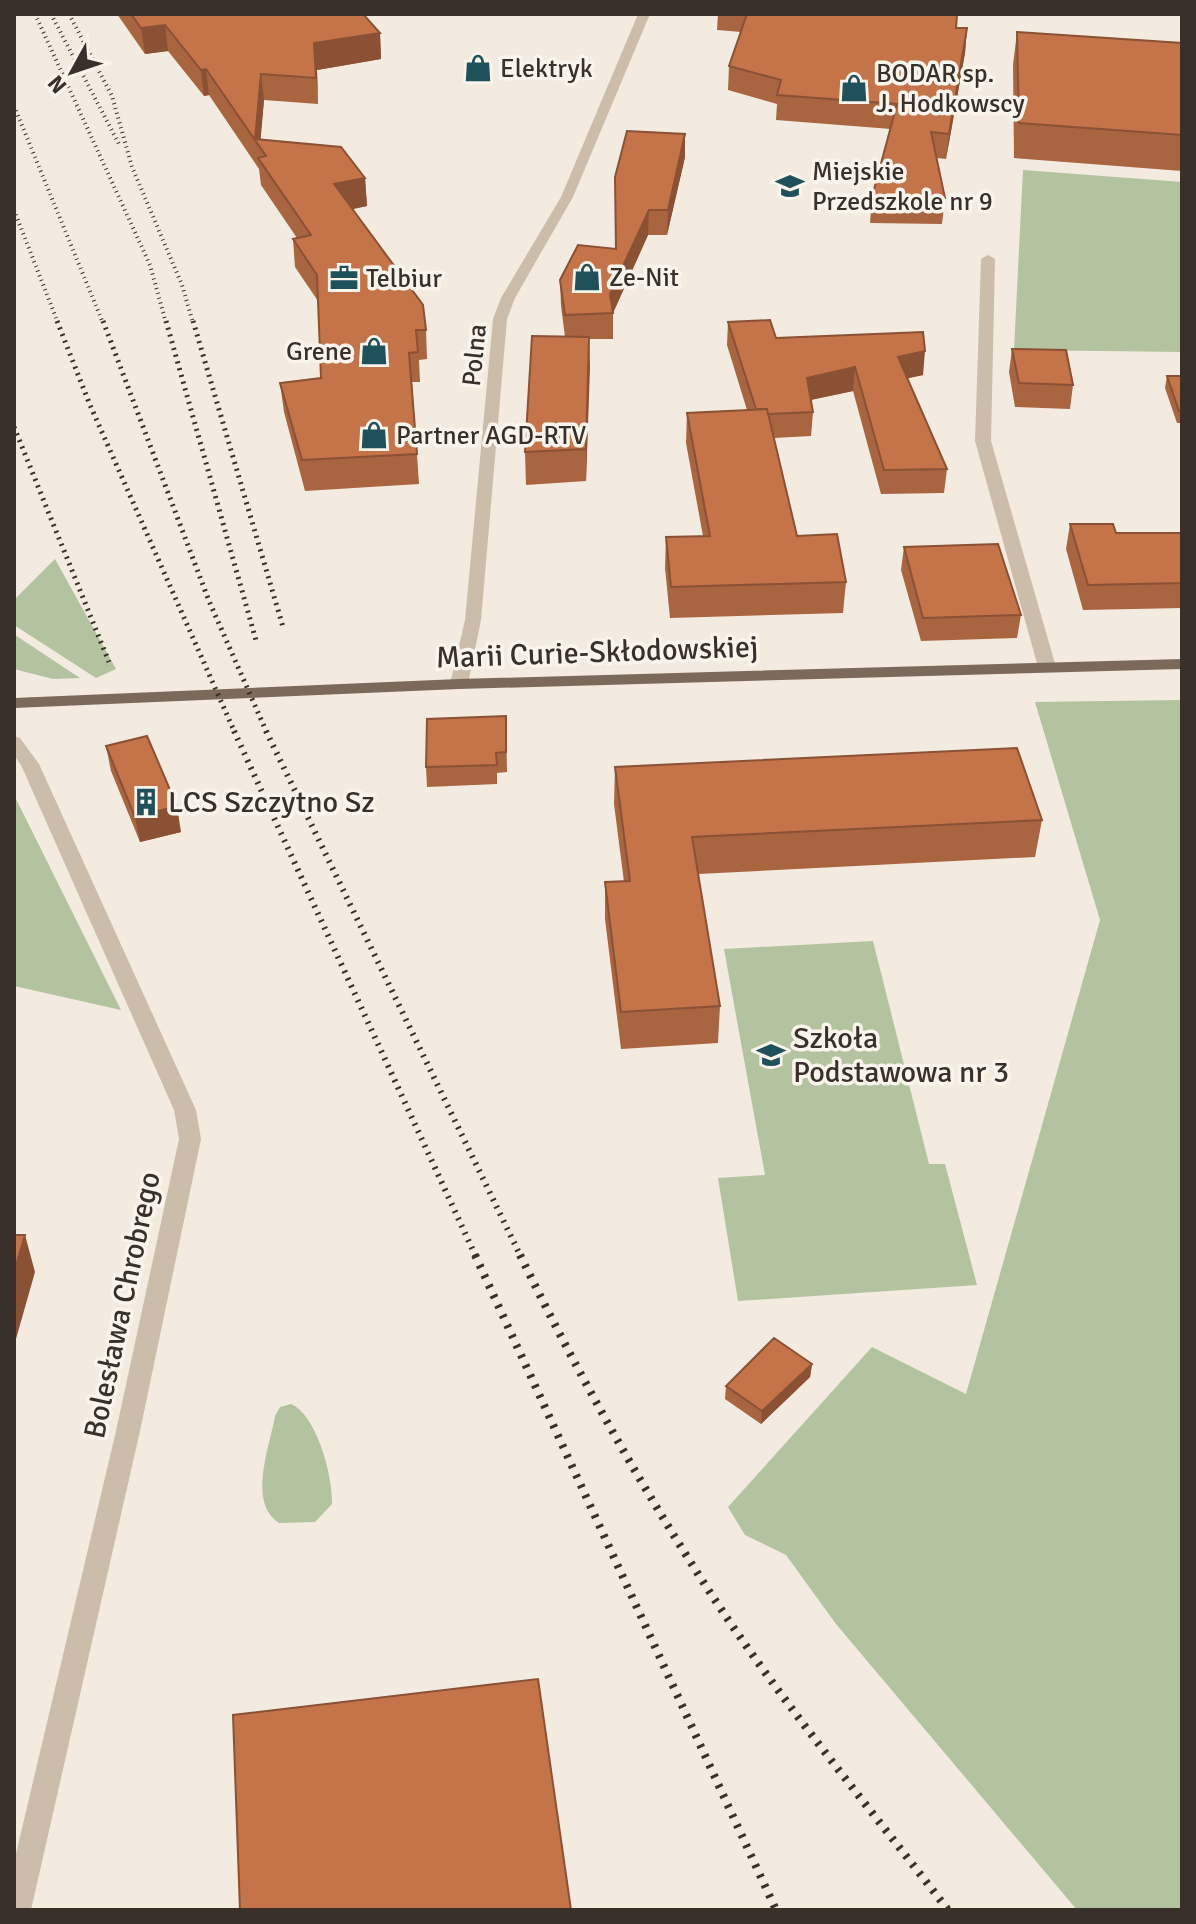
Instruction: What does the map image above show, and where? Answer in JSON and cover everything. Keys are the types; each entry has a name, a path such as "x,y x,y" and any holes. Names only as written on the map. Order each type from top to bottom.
{"main road":[{"name":"Marii Curie-Skłodowskiej","path":"14,703 459,684 1182,664"}],"street":[{"name":"Polna","path":"459,684 473,620 500,319 508,298 567,197 644,14"},
{"path":"988,259 981,424 983,441 1047,667"},
{"name":"Bolesława Chrobrego","path":"14,742 30,764 144,1017 185,1110 190,1139 128,1431 17,1910"}],"green space":[{"path":"1023,170 1182,182 1182,352 1014,350"},
{"path":"55,559 116,669 96,678 14,625 14,600"},
{"path":"14,635 80,678 53,679 14,669"},
{"path":"1182,700 1182,1910 1077,1910 836,1624 786,1555 745,1535 728,1507 872,1347 966,1394 1100,920 1035,702"},
{"path":"14,795 121,1010 14,986"},
{"path":"873,941 929,1164 945,1164 977,1285 738,1301 718,1178 765,1175 724,949"},
{"path":"291,1404 309,1420 316,1433 330,1479 332,1504 315,1522 279,1523 269,1514 264,1502 263,1473 275,1416 280,1407"}],"building":[{"path":"131,14 363,14 380,33 314,43 316,78 261,74 255,139 341,147 365,178 334,184 423,305 426,330 416,330 418,352 409,353 417,454 302,460 280,383 321,378 317,275 293,239 311,235 258,158 266,156 206,69 201,70 165,25 141,28"},
{"path":"747,14 957,14 956,28 967,28 949,134 931,132 945,198 872,197 897,104 777,95 781,80 729,66"},
{"path":"1017,32 1182,43 1182,135 1019,123"},
{"path":"627,131 685,134 668,210 649,210 610,294 613,313 565,315 560,280 578,245 616,249 615,177"},
{"path":"770,320 776,338 923,332 925,351 898,357 947,469 884,470 855,367 807,378 813,412 768,414 767,409 756,409 728,322"},
{"path":"532,336 589,337 586,449 525,452"},
{"path":"1012,349 1066,350 1073,385 1019,383"},
{"path":"1167,376 1182,376 1182,411 1179,411"},
{"path":"767,409 797,536 837,534 846,582 671,587 666,537 710,536 687,413"},
{"path":"1070,524 1113,524 1116,533 1182,533 1182,583 1088,585"},
{"path":"998,544 1021,615 923,618 904,547"},
{"path":"506,716 506,752 496,753 497,765 426,767 427,719"},
{"path":"147,736 177,806 135,817 106,746"},
{"path":"1017,748 1042,820 692,837 720,1006 621,1012 605,882 630,881 615,767"},
{"path":"14,1235 25,1235 14,1272"},
{"path":"774,1338 812,1364 762,1411 726,1386"},
{"path":"538,1679 571,1910 240,1910 233,1715"}],"railway":[{"path":"35,14 150,265 166,323"},
{"path":"51,14 120,146"},
{"path":"69,14 112,96 132,167 182,285 193,323"},
{"path":"14,106 103,323"},
{"path":"14,210 58,323"},
{"path":"57,321 90,405 235,733"},
{"path":"103,321 209,601 267,733"},
{"path":"166,321 257,644"},
{"path":"193,321 283,627"},
{"path":"14,427 109,662"},
{"path":"234,731 476,1257"},
{"path":"266,731 521,1256"},
{"path":"475,1255 776,1910"},
{"path":"521,1256 610,1428 711,1594 797,1715 948,1910"}],"place":[{"name":"Elektryk","path":"478,68"},
{"name":"BODAR sp. J. Hodkowscy","path":"854,88"},
{"name":"Miejskie Przedszkole nr 9","path":"790,186"},
{"name":"Ze-Nit","path":"587,277"},
{"name":"Telbiur","path":"344,278"},
{"name":"Grene","path":"374,351"},
{"name":"Partner AGD-RTV","path":"374,435"},
{"name":"LCS Szczytno Sz","path":"146,802"},
{"name":"Szkoła Podstawowa nr 3","path":"771,1055"}]}
